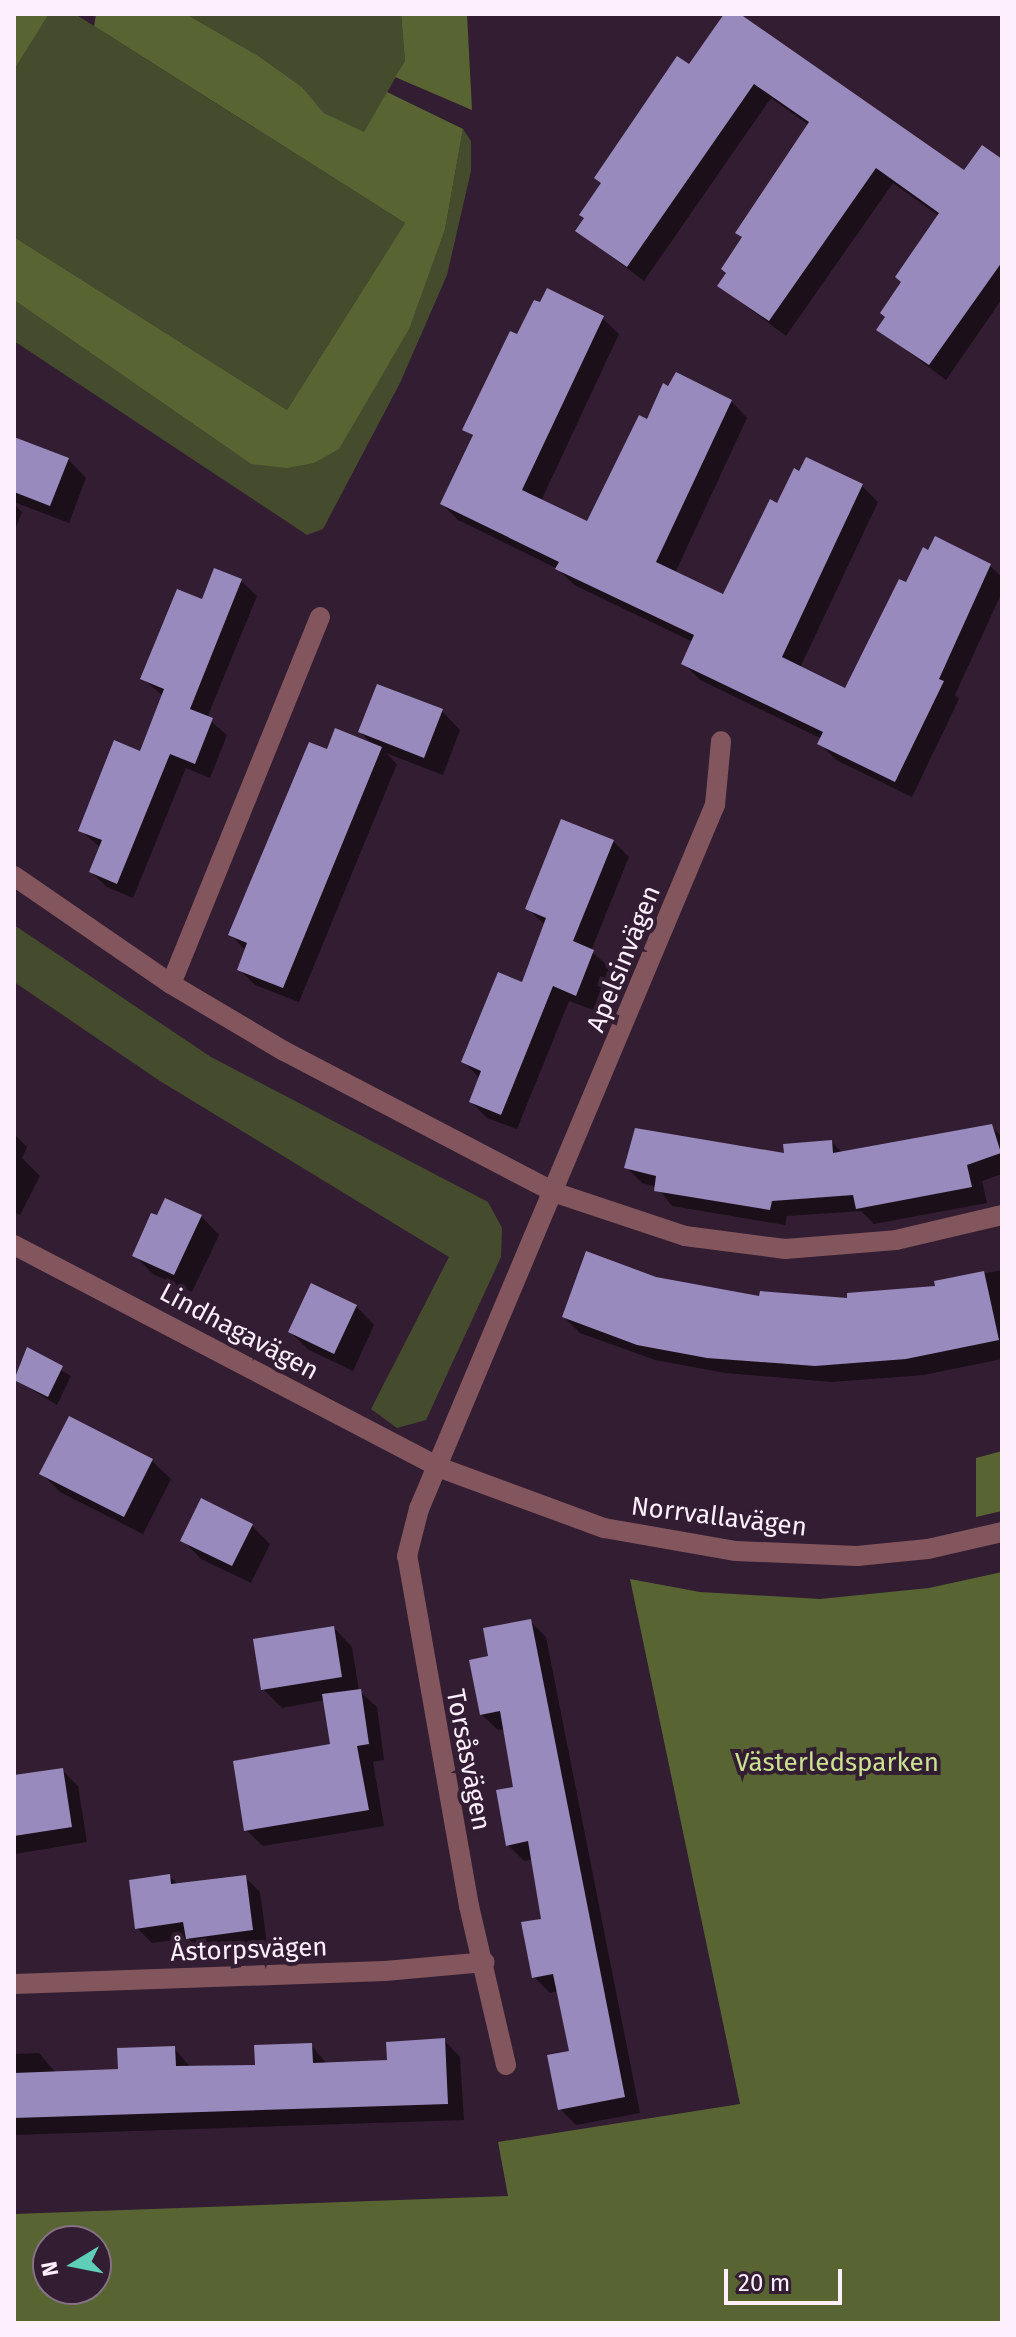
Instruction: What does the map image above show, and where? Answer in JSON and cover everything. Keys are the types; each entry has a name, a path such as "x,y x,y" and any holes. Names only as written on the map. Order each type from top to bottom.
{"street":[{"path":"171,984 320,617"},
{"name":"Apelsinvägen","path":"438,1467 556,1193 715,805 721,741"},
{"path":"14,876 171,984 284,1051 556,1193 685,1236 785,1249 896,1240 1002,1215"},
{"name":"Lindhagavägen","path":"14,1245 438,1467"},
{"name":"Norrvallavägen","path":"438,1467 604,1528 736,1551 857,1556 928,1549 1002,1532"},
{"name":"Torsåsvägen","path":"438,1467 411,1535 409,1592 469,1906 485,1962 506,2065"},
{"name":"Åstorpsvägen","path":"14,1984 385,1971 485,1962"}],"green space":[{"path":"14,14 49,14 14,70"},
{"path":"49,14 75,14 405,223 287,410 14,237 14,70"},
{"path":"96,14 186,14 257,55 302,87 324,113 364,132 387,92 463,129 445,229 409,329 339,449 314,463 287,468 251,464 14,300 14,237 287,410 405,223 94,26"},
{"path":"186,14 401,14 405,61 364,133 324,113 302,87 257,55"},
{"path":"401,14 467,14 472,110 395,77 405,61"},
{"path":"463,129 471,141 471,171 447,275 400,383 323,529 307,535 14,341 14,300 251,464 445,229"},
{"path":"14,925 211,1057 488,1202 502,1228 501,1257 426,1420 397,1428 371,1409 449,1257 160,1081 14,982"},
{"path":"1002,1451 1002,1511 976,1517 976,1458"},
{"name":"Västerledsparken","path":"1002,1572 1002,2323 14,2323 14,2214 508,2196 498,2142 740,2104 630,1579 700,1592 820,1599 929,1588"}],"building":[{"path":"724,14 740,14 964,170 982,145 1002,159 1002,262 929,365 876,330 885,317 880,313 901,282 895,277 939,213 876,168 769,321 717,286 726,273 721,269 742,237 735,233 809,122 754,84 627,267 575,231 584,218 579,215 601,183 594,178 677,56 689,64"},
{"path":"547,288 604,316 522,490 587,521 639,415 647,419 663,383 668,386 676,372 732,400 656,562 723,594 770,499 777,503 794,468 799,471 806,457 863,484 782,657 845,688 899,579 906,582 923,547 928,550 935,536 991,564 939,679 944,681 895,782 817,744 823,732 681,664 694,635 555,569 559,562 440,504 473,435 462,430 510,331 517,334 534,300 540,302"},
{"path":"14,437 69,458 50,506 14,492"},
{"path":"214,568 242,579 190,709 213,718 195,764 170,754 117,884 89,872 102,840 78,831 114,740 140,751 164,689 140,679 177,589 202,599"},
{"path":"377,684 443,709 424,758 358,732"},
{"path":"335,728 382,747 283,988 237,970 247,943 228,935 309,742 327,749"},
{"path":"561,819 614,840 573,941 594,950 576,996 553,986 501,1115 469,1102 481,1071 461,1062 498,972 522,982 546,918 525,909"},
{"path":"992,1124 1001,1153 967,1165 972,1187 856,1209 853,1195 772,1201 770,1210 654,1191 656,1176 624,1168 635,1128 784,1153 783,1144 832,1140 833,1153"},
{"path":"165,1198 202,1215 174,1275 132,1256 151,1213 157,1215"},
{"path":"586,1251 656,1277 759,1296 760,1291 847,1298 847,1293 935,1286 934,1281 984,1271 999,1340 906,1359 815,1366 707,1358 637,1345 562,1317"},
{"path":"311,1283 357,1305 334,1354 288,1332"},
{"path":"27,1347 63,1366 48,1397 14,1380"},
{"path":"69,1416 153,1459 124,1517 39,1474"},
{"path":"201,1498 253,1524 232,1566 180,1541"},
{"path":"531,1619 625,2097 558,2110 547,2055 569,2051 553,1974 532,1978 521,1922 541,1919 528,1841 506,1846 496,1790 513,1787 500,1711 480,1715 469,1660 488,1656 483,1628"},
{"path":"334,1626 342,1677 261,1690 253,1639"},
{"path":"361,1689 369,1744 357,1746 369,1810 244,1831 233,1761 330,1744 322,1694"},
{"path":"63,1768 72,1827 14,1836 14,1775"},
{"path":"170,1874 171,1884 246,1875 253,1930 186,1939 183,1922 135,1929 129,1880"},
{"path":"445,2038 448,2104 14,2118 14,2073 118,2069 117,2048 175,2046 176,2066 255,2065 254,2045 312,2043 313,2063 387,2060 386,2042"}]}
